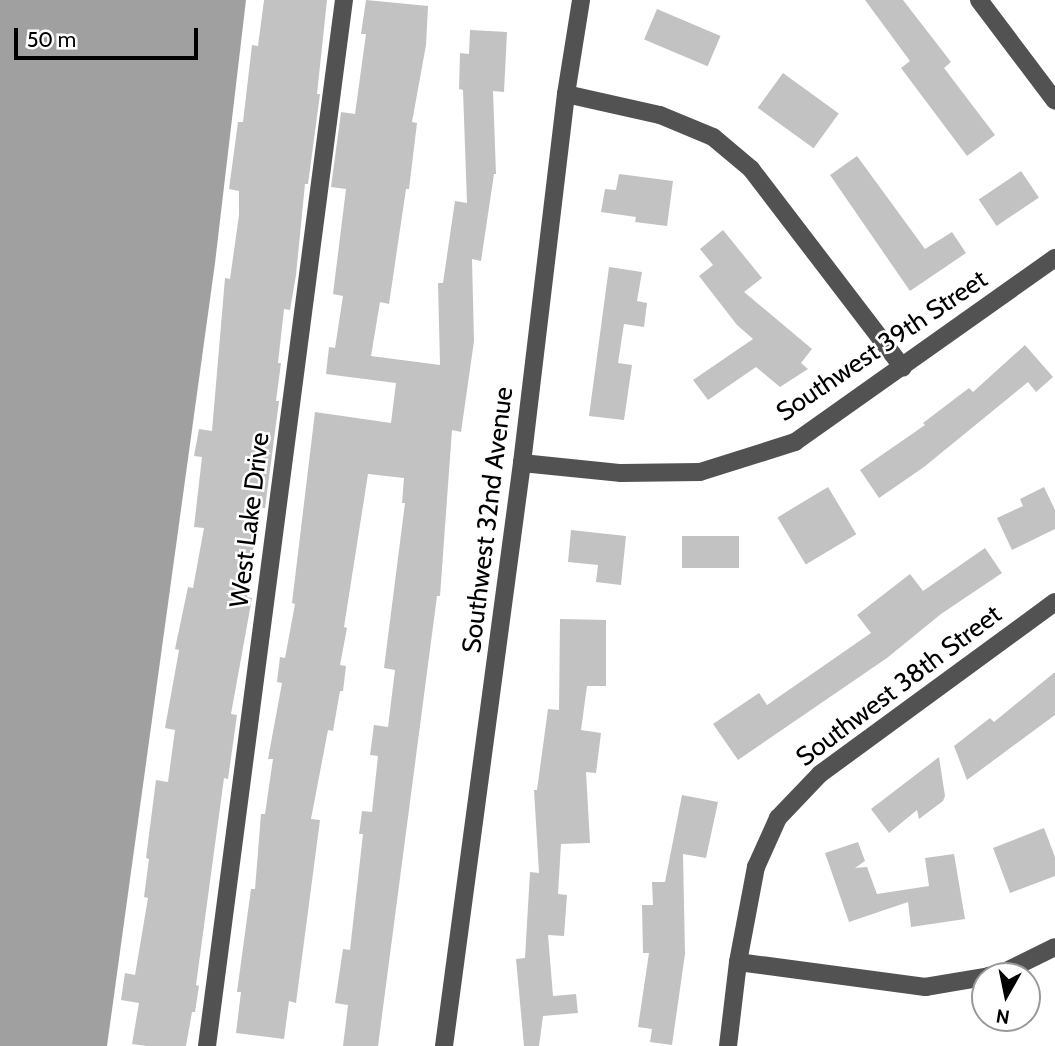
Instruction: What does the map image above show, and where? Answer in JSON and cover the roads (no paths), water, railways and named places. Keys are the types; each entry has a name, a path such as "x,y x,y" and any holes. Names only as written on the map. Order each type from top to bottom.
{"street":[{"name":"West Lake Drive","path":"207,1046 344,0"},
{"name":"Southwest 32nd Avenue","path":"444,1046 522,463 566,94 581,0"},
{"path":"979,0 1055,100"},
{"path":"566,94 660,115 713,136 751,169 903,368"},
{"name":"Southwest 39th Street","path":"522,463 621,473 700,472 795,442 1055,258"},
{"name":"Southwest 38th Street","path":"728,1046 738,962 756,867 778,818 820,774 1055,601"},
{"path":"1024,962 1055,947"},
{"path":"738,962 925,987 971,979"}]}
